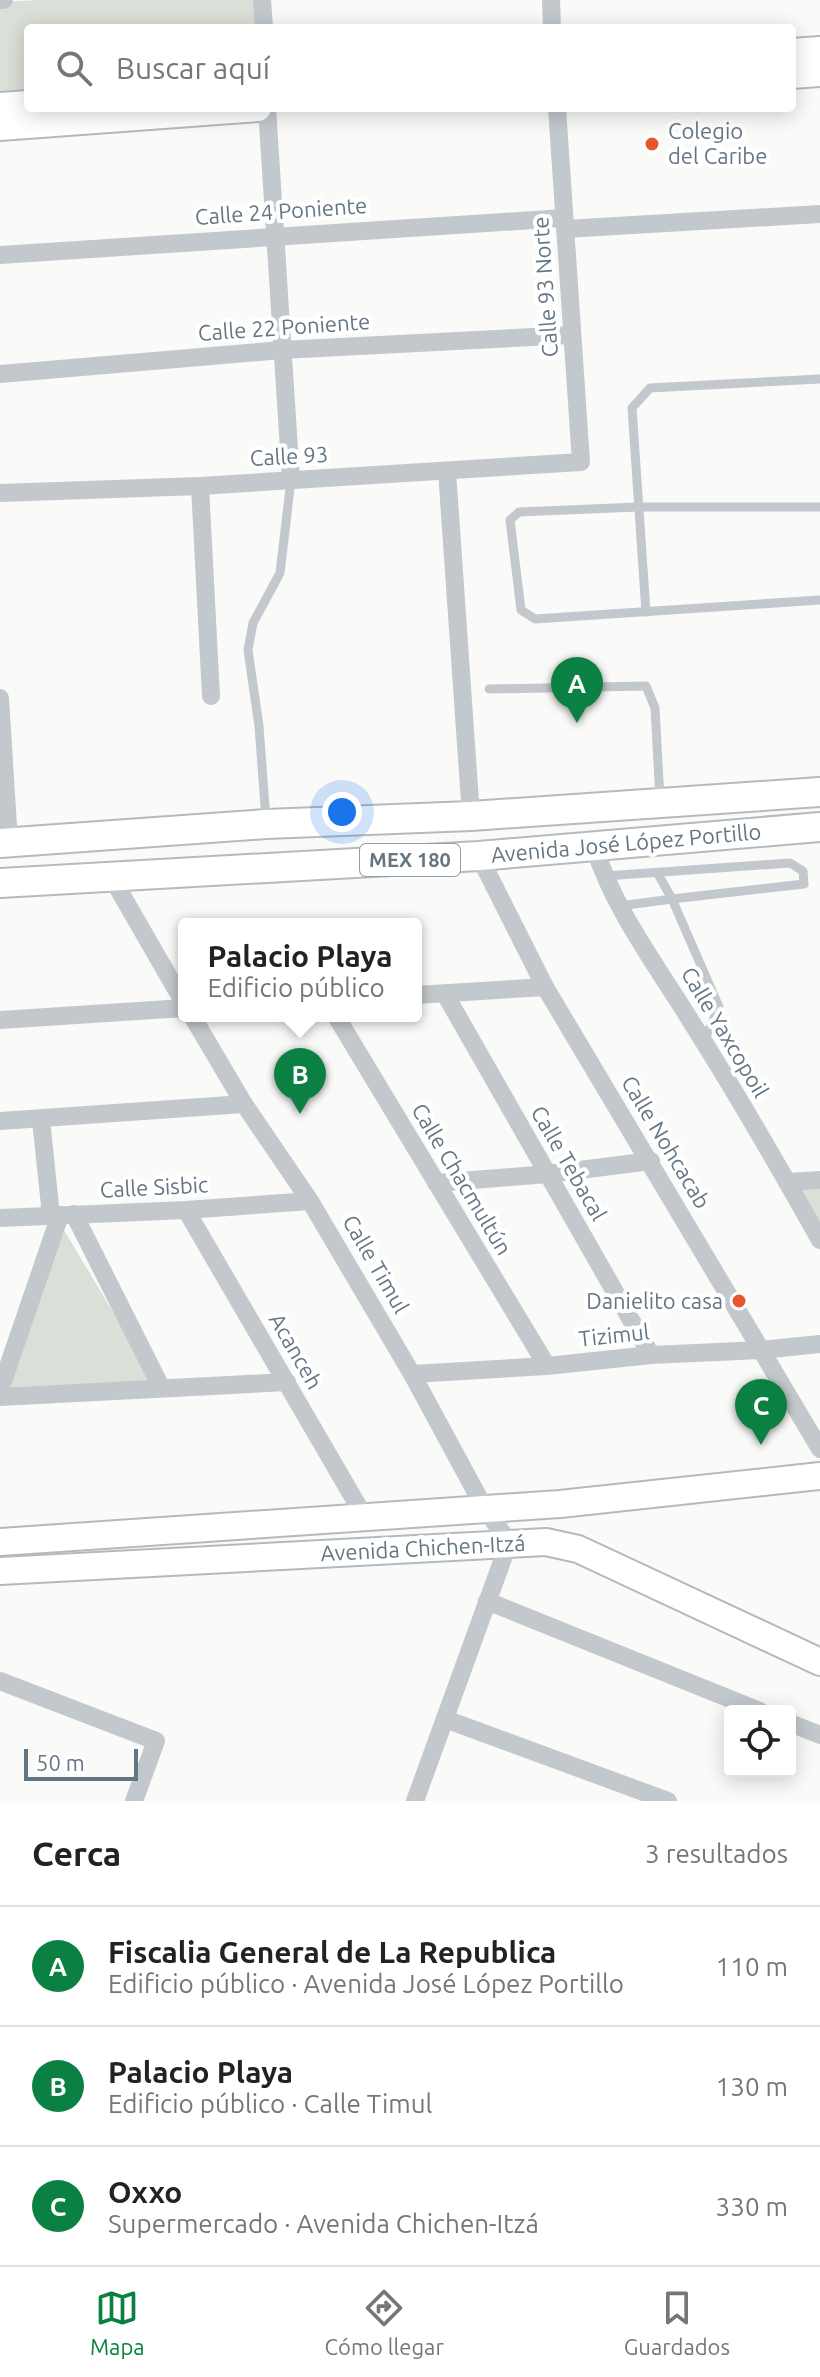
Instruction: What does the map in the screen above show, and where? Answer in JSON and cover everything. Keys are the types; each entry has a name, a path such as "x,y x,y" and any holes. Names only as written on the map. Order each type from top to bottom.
{"main road":[{"path":"796,52 820,50"},
{"path":"796,75 820,73"},
{"path":"0,106 24,104"},
{"path":"0,127 204,112"},
{"name":"Avenida José López Portillo","path":"4,843 266,824 471,816 820,792"},
{"name":"Avenida José López Portillo","path":"0,883 479,856 820,827"},
{"name":"Avenida Chichen-Itzá","path":"0,1542 528,1506 820,1476"},
{"path":"528,1506 533,1529 542,1542"},
{"name":"Avenida Chichen-Itzá","path":"0,1571 542,1542 578,1549 820,1662"}],"street":[{"path":"262,0 264,24"},
{"path":"551,0 552,24"},
{"path":"267,112 291,480"},
{"name":"Calle 93 Norte","path":"557,112 581,462"},
{"name":"Calle 24 Poniente","path":"0,255 275,235 820,214"},
{"name":"Calle 22 Poniente","path":"0,374 282,350 572,335"},
{"name":"Calle 93","path":"0,493 200,486 581,462"},
{"path":"447,471 471,816"},
{"path":"200,486 211,696"},
{"path":"0,698 4,843"},
{"name":"Calle Yaxcopoil","path":"594,846 619,906 704,1041 820,1240"},
{"name":"Calle Nohcacab","path":"479,856 545,987 820,1449"},
{"path":"112,878 178,995"},
{"path":"422,995 545,987"},
{"name":"Calle Tebacal","path":"445,994 651,1355"},
{"path":"0,1020 178,1006"},
{"name":"Calle Timul","path":"196,1022 244,1104 310,1201 412,1374 485,1509 509,1542"},
{"name":"Calle Chacmultún","path":"340,1022 547,1366"},
{"path":"0,1121 244,1104"},
{"path":"41,1120 62,1215 161,1387"},
{"path":"436,1183 548,1174 651,1161"},
{"path":"787,1182 820,1180"},
{"name":"Calle Sisbic","path":"0,1218 310,1201"},
{"name":"Acanceh","path":"186,1210 364,1516"},
{"path":"0,1390 62,1215"},
{"name":"Tizimul","path":"412,1374 820,1344"},
{"path":"0,1397 287,1382"},
{"path":"415,1801 509,1542"},
{"path":"487,1601 745,1705"},
{"path":"0,1681 156,1741 134,1801"},
{"path":"445,1719 668,1801"},
{"path":"796,1725 820,1735"}],"lane":[{"path":"646,612 632,408 650,388 820,379"},
{"path":"266,824 259,726 248,650 253,623 280,573 291,480"},
{"path":"820,507 638,507 519,512 510,520 521,610 535,619 820,600"},
{"path":"489,689 646,686 655,708 661,803"},
{"path":"605,876 790,863 803,871 804,884 619,906"},
{"path":"658,874 719,1007 704,1041"}],"shaded area":[{"path":"260,0 260,24 24,24 24,96 0,98 0,2"},
{"path":"797,1183 820,1184 820,1222"},
{"path":"61,1225 156,1384 7,1390"}],"place":[{"name":"Colegio del Caribe","path":"652,144"},
{"name":"Fiscalia General de La Republica","path":"577,723"},
{"name":"Palacio Playa","path":"300,1114"},
{"name":"Danielito casa","path":"739,1301"},
{"name":"Oxxo","path":"761,1445"}]}
